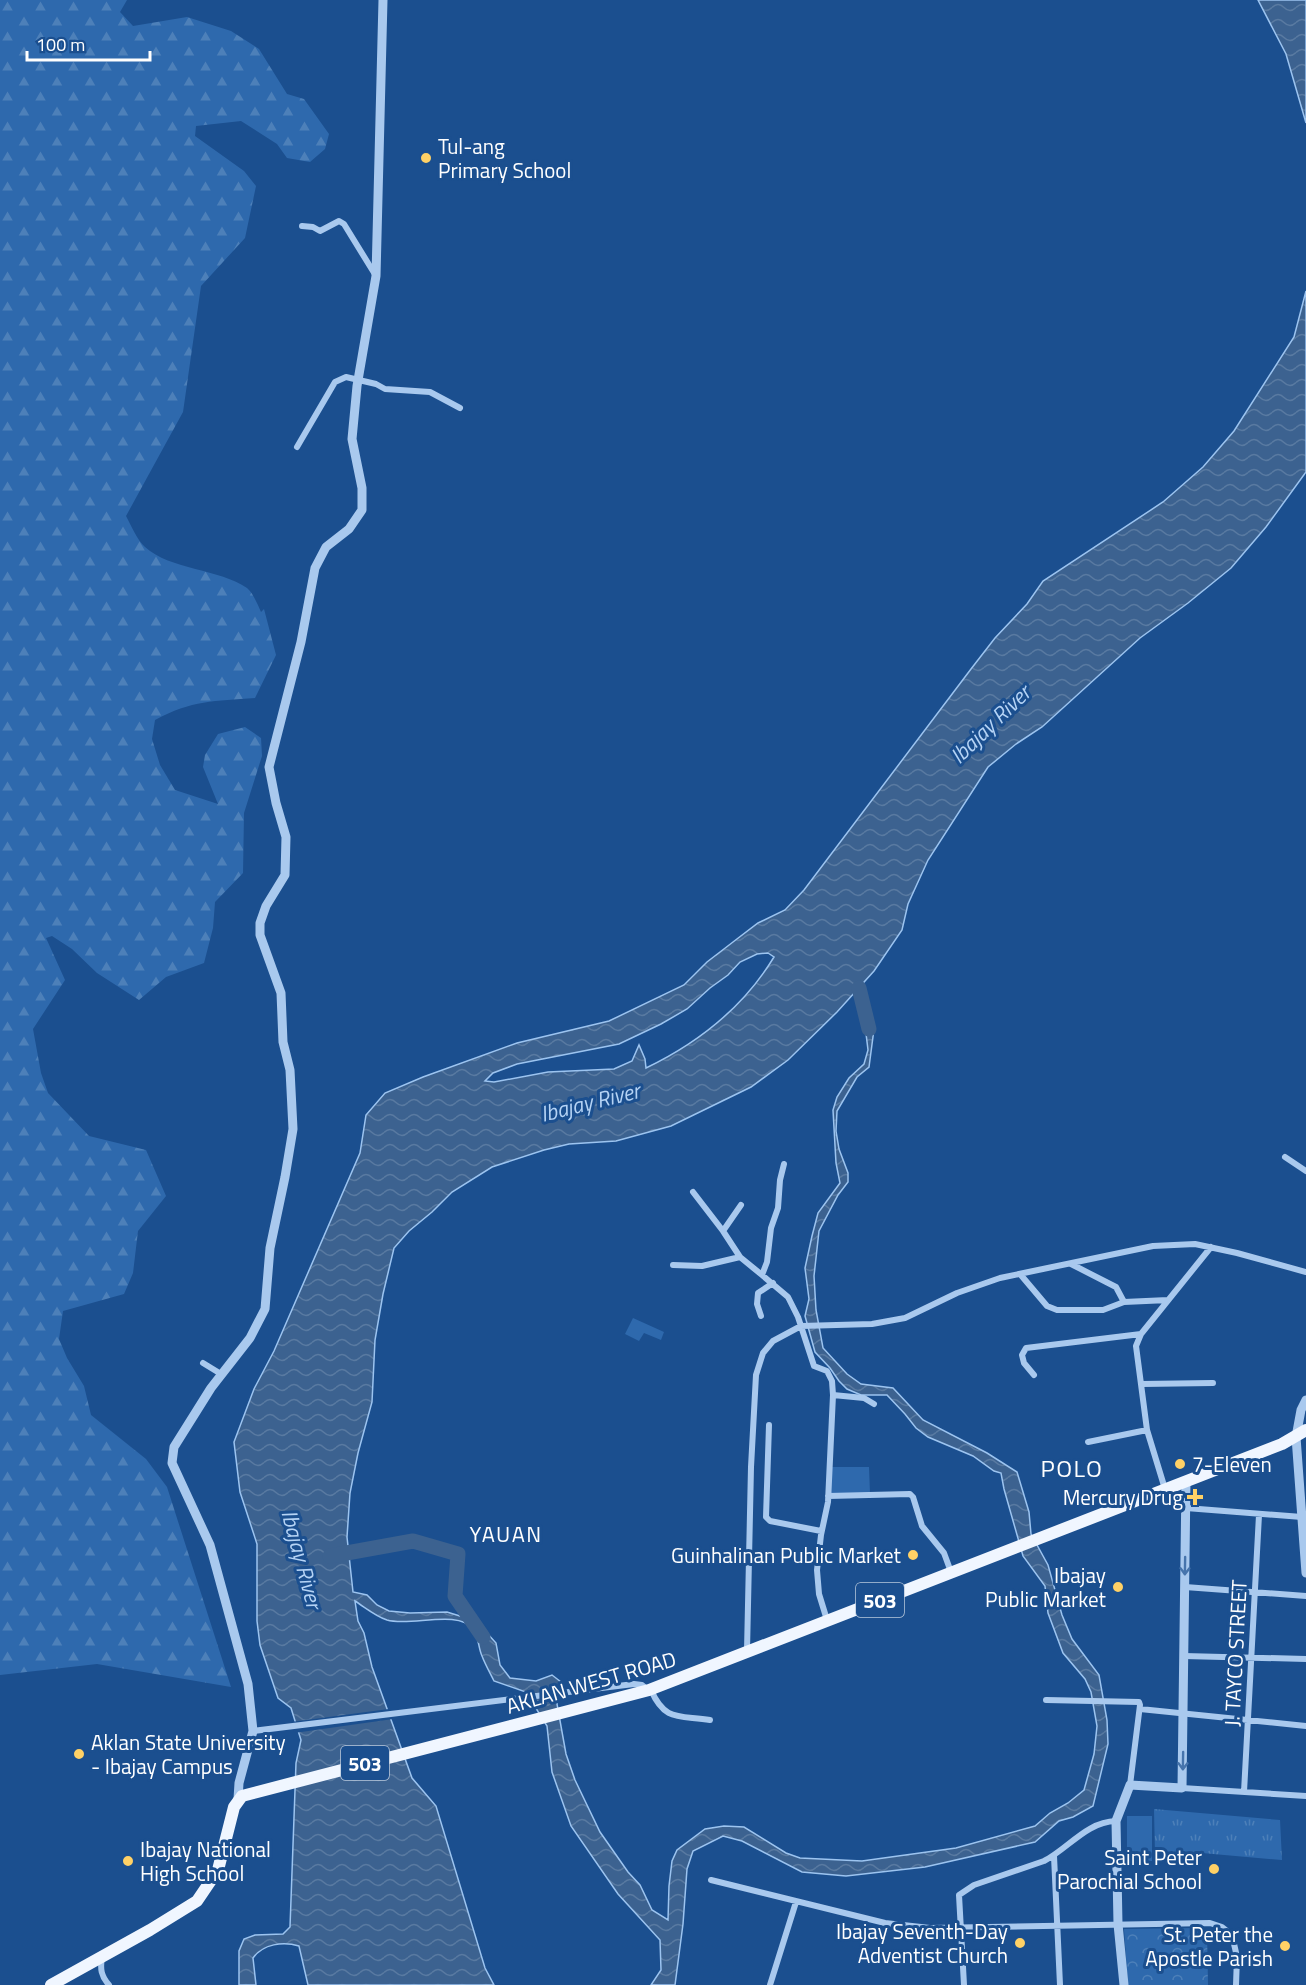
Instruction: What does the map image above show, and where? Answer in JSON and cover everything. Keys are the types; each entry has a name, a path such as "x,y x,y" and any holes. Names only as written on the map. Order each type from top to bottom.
{"main road":[{"name":"AKLAN WEST ROAD","path":"238,1799 291,1783 650,1690 1301,1434"},
{"path":"51,1985 190,1906 201,1896 218,1870 238,1799"}],"street":[{"path":"238,1799 239,1784 253,1731 252,1710 243,1660 226,1608 210,1545 172,1463 174,1447 221,1374 250,1338 265,1309 270,1248 293,1129 290,1070 283,1042 281,993 260,935 260,923 266,906 285,875 286,837 269,767 301,642 315,568 326,547 349,529 362,510 363,488 352,439 358,380 376,276 383,0"},
{"path":"302,226 313,227 320,231 333,222 339,221 344,224 376,276"},
{"path":"297,447 335,382 346,377 401,391 413,389 430,392 460,408"},
{"path":"1285,1157 1306,1171"},
{"path":"762,1275 767,1262 771,1228 778,1208 780,1180 784,1164"},
{"path":"693,1192 740,1257 788,1297 801,1326 814,1366 830,1374 833,1395 828,1496 817,1570 819,1594 827,1620"},
{"path":"723,1232 741,1205"},
{"path":"747,1651 751,1467 756,1375 764,1353 773,1341 801,1326 872,1324 904,1318 957,1293 1000,1278 1154,1246 1196,1244 1306,1272"},
{"path":"1211,1247 1141,1334 1136,1346 1147,1430 1163,1490 1186,1508 1302,1517"},
{"path":"673,1265 702,1266 740,1257"},
{"path":"1070,1264 1116,1287 1124,1302"},
{"path":"1020,1274 1047,1306 1057,1310 1103,1310 1124,1302 1168,1300"},
{"path":"760,1316 757,1304 758,1293 773,1283"},
{"path":"1034,1375 1024,1363 1022,1355 1026,1348 1141,1334"},
{"path":"203,1364 221,1374"},
{"path":"1142,1384 1213,1383"},
{"path":"833,1395 864,1398 874,1404"},
{"path":"1306,1400 1301,1410 1302,1517 1306,1573"},
{"path":"770,1425 766,1517 770,1521 822,1531"},
{"path":"1088,1442 1147,1430"},
{"path":"1182,1788 1186,1481"},
{"path":"828,1496 909,1494 913,1497 922,1526 944,1554 951,1572"},
{"name":"J. TAYCO STREET","path":"1244,1792 1259,1515"},
{"path":"1185,1587 1306,1596"},
{"path":"1184,1656 1306,1659"},
{"path":"253,1731 634,1684 642,1684 650,1690 664,1711 674,1715 710,1720"},
{"path":"1046,1700 1139,1702 1130,1785 1116,1821 1118,1924 1124,1985"},
{"path":"1140,1709 1306,1726"},
{"path":"1130,1785 1306,1796"},
{"path":"964,1985 958,1895 974,1885 1054,1856 1099,1823 1116,1821"},
{"path":"1054,1856 1060,1985"},
{"path":"711,1880 885,1923 930,1928 1200,1922 1222,1927 1232,1935 1235,1942 1238,1984"},
{"path":"770,1985 796,1902"},
{"path":"102,1956 102,1975 109,1985"}],"green space":[{"path":"0,0 127,0 120,12 133,26 187,17 231,31 259,49 287,94 304,99 329,134 325,149 310,162 287,158 277,144 241,121 196,126 195,136 244,171 256,186 245,238 201,286 183,412 126,516 139,540 155,555 236,582 249,590 261,612 264,609 276,655 255,698 192,705 168,713 155,720 152,739 160,765 175,790 218,804 203,767 205,755 218,734 245,727 261,738 262,756 244,813 243,873 215,902 213,928 204,963 166,977 139,1000 97,973 72,949 52,936 46,938 65,980 33,1029 41,1073 48,1093 89,1136 146,1150 166,1196 138,1231 133,1273 124,1294 63,1311 59,1339 67,1358 84,1386 91,1415 146,1459 167,1487 231,1687 97,1664 0,1675"},
{"path":"633,1318 664,1332 661,1340 644,1333 639,1341 625,1334"},
{"path":"832,1467 869,1467 870,1493 830,1494"},
{"path":"1154,1809 1280,1820 1282,1860 1202,1853 1201,1859 1172,1857 1171,1853 1155,1854"},
{"path":"1127,1816 1152,1816 1152,1861 1127,1861"},
{"path":"1197,1928 1207,1930 1208,1985 1128,1985 1124,1929"}],"water":[{"path":"1258,0 1306,0 1306,123 1286,54"},
{"name":"Ibajay River","path":"1306,291 1306,472 1266,527 1231,568 1140,638 1042,727 1016,744 988,767 928,860 908,904 902,930 874,971 837,1012 788,1060 751,1087 671,1126 616,1141 569,1144 492,1167 452,1192 409,1231 394,1248 375,1340 372,1402 350,1493 347,1537 353,1592 367,1595 377,1605 389,1611 447,1612 476,1621 496,1643 500,1665 510,1678 536,1681 552,1675 561,1682 557,1704 566,1754 575,1780 600,1832 640,1885 652,1910 668,1920 672,1861 677,1850 705,1829 724,1826 744,1827 786,1853 800,1858 862,1861 956,1848 1035,1826 1084,1790 1094,1754 1097,1726 1091,1692 1085,1679 1063,1653 1048,1613 1045,1586 1023,1556 1001,1473 994,1471 973,1456 928,1437 916,1428 887,1395 861,1395 847,1389 815,1352 805,1316 809,1299 805,1268 818,1213 840,1183 836,1163 833,1110 837,1097 849,1078 864,1064 868,1050 863,1009 865,1007 874,1029 869,1067 857,1077 837,1111 836,1131 839,1149 848,1173 848,1182 838,1195 819,1231 814,1276 816,1310 823,1348 847,1374 861,1384 893,1388 923,1420 987,1453 1017,1472 1029,1512 1031,1534 1048,1565 1062,1615 1072,1639 1099,1675 1107,1720 1108,1744 1093,1806 1073,1817 1059,1821 1035,1842 925,1867 846,1876 802,1872 742,1841 723,1836 693,1851 687,1869 675,1985 651,1985 661,1970 660,1940 618,1894 571,1826 552,1772 547,1726 526,1692 494,1681 482,1656 475,1632 466,1623 445,1619 397,1622 375,1614 355,1601 358,1621 364,1633 372,1667 412,1778 436,1806 485,1968 494,1985 308,1985 299,1946 286,1944 274,1945 257,1953 253,1958 256,1985 239,1985 239,1951 244,1939 255,1935 283,1934 290,1927 296,1763 301,1740 291,1708 278,1698 260,1645 257,1621 257,1544 240,1492 234,1442 254,1389 274,1351 360,1153 366,1115 385,1093 423,1077 517,1043 609,1021 684,985 707,962 758,923 785,910 804,890 971,669 995,638 1027,604 1043,581 1163,502 1203,467 1234,431 1294,337","holes":["768,953 774,957 748,992 718,1022 684,1047 646,1068 639,1045 632,1061 614,1069 548,1072 494,1082 485,1081 493,1073 517,1064 619,1044 687,1009 740,962 757,954"]}],"pier":[{"path":"389,1709 393,1719 294,1733 291,1722"}],"waterway":[{"path":"859,988 869,1029"},
{"path":"330,1556 413,1541 458,1554 455,1596 483,1637"}],"place":[{"name":"Tul-ang Primary School","path":"426,158"},
{"name":"7-Eleven","path":"1180,1464"},
{"name":"Mercury Drug","path":"1195,1497"},
{"name":"Guinhalinan Public Market","path":"913,1555"},
{"name":"Ibajay Public Market","path":"1118,1587"},
{"name":"Aklan State University - Ibajay Campus","path":"79,1754"},
{"name":"Ibajay National High School","path":"128,1861"},
{"name":"Saint Peter Parochial School","path":"1214,1869"},
{"name":"Ibajay Seventh-Day Adventist Church","path":"1020,1943"},
{"name":"St. Peter the Apostle Parish","path":"1285,1946"}],"district":[{"name":"POLO","path":"1072,1468"},
{"name":"YAUAN","path":"506,1534"}]}
